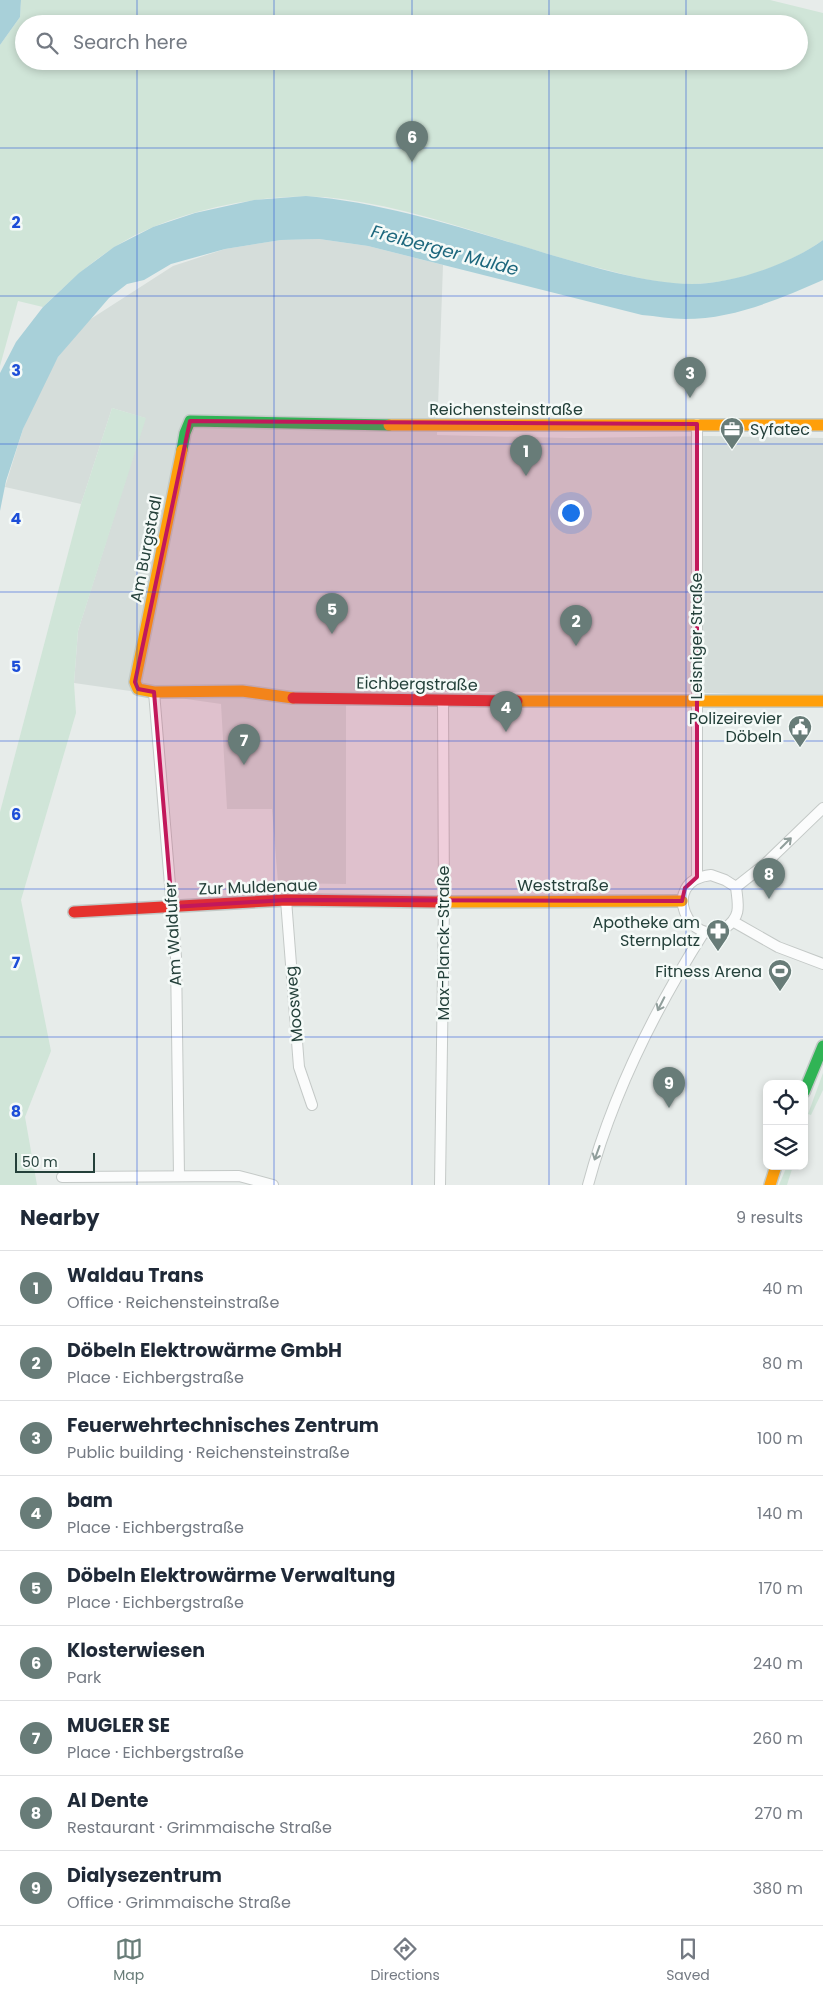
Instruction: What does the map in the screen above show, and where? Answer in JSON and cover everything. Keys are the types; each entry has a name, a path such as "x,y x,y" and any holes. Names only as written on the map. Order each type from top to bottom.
{"street":[{"name":"Reichensteinstraße","path":"190,422 419,425 823,425"},
{"name":"Am Burgstadl","path":"135,682 185,433 190,422"},
{"name":"Leisniger Straße","path":"697,424 697,877"},
{"name":"Eichbergstraße","path":"135,682 138,689 154,692 242,691 289,698 443,701 823,701"},
{"name":"Am Waldufer","path":"154,692 176,957 178,1176"},
{"name":"Max-Planck-Straße","path":"440,1185 444,902 443,701"},
{"path":"736,887 764,865 823,808"},
{"path":"711,875 726,880 736,887 739,907 734,922 720,931 704,932 696,928 686,917 682,901 685,888 697,877 711,875"},
{"name":"Zur Muldenaue","path":"74,912 286,900 444,902"},
{"name":"Moosweg","path":"286,900 299,1067 312,1106"},
{"name":"Weststraße","path":"444,902 682,901"},
{"path":"734,922 778,947 823,964"},
{"path":"588,1185 593,1165 629,1068 673,980 704,932"},
{"path":"808,1082 823,1046"},
{"path":"770,1185 775,1170"},
{"path":"62,1177 240,1176 274,1185"}],"highlighted area":[{"path":"190,421 697,424 697,877 685,888 682,901 286,900 172,907 154,692 138,689 135,682"}],"shaded area":[{"path":"319,239 368,246 443,265 437,435 571,438 708,436 823,438 823,697 679,692 346,692 346,884 278,883 272,809 227,809 221,704 74,683 78,631 145,418 112,408 81,504 5,487 23,429 38,395 58,357 86,322 173,266 225,249 281,240"}],"green space":[{"path":"21,0 770,0 823,13 823,240 794,258 745,276 711,283 682,284 646,279 611,271 407,212 375,205 342,199 315,197 255,200 193,213 136,235 94,261 43,307 18,301 0,366 0,45 15,24 15,70 808,70 808,15 20,15"},
{"path":"112,408 146,418 78,631 74,683 76,713 21,900 51,1051 25,1117 37,1185 0,1185 0,812 81,504"},
{"path":"823,1073 823,1090 811,1115 808,1114"},
{"path":"785,1170 792,1170 787,1185 779,1185"}],"water":[{"path":"0,0 21,0 20,15 15,15 15,24 0,45"},
{"name":"Freiberger Mulde","path":"306,196 398,211 601,269 655,281 674,283 708,283 743,276 794,257 823,240 823,280 773,301 739,312 703,318 674,319 642,315 368,246 319,239 281,240 225,249 171,264 144,280 127,284 109,298 58,357 23,429 6,481 0,511 0,373 16,342 43,307 79,273 114,247 153,227 195,213 254,200"}],"traffic: fast":[{"path":"182,450 185,433 190,421 389,425"},
{"path":"808,1082 823,1046"}],"traffic: slow":[{"path":"389,425 823,425"},
{"path":"182,450 135,682 138,689 154,692 242,691 293,698"},
{"path":"517,701 823,701"},
{"path":"438,902 682,901"},
{"path":"770,1185 775,1170"}],"traffic: jam":[{"path":"293,698 517,701"},
{"path":"74,912 286,900 438,902"}],"place":[{"name":"Klosterwiesen","path":"412,162"},
{"name":"Feuerwehrtechnisches Zentrum","path":"690,398"},
{"name":"Syfatec","path":"732,450"},
{"name":"Waldau Trans","path":"526,476"},
{"name":"Döbeln Elektrowärme Verwaltung","path":"332,634"},
{"name":"Döbeln Elektrowärme GmbH","path":"576,646"},
{"name":"bam","path":"506,732"},
{"name":"Polizeirevier Döbeln","path":"800,748"},
{"name":"MUGLER SE","path":"244,765"},
{"name":"Al Dente","path":"769,899"},
{"name":"Apotheke am Sternplatz","path":"718,952"},
{"name":"Fitness Arena","path":"780,992"},
{"name":"Dialysezentrum","path":"669,1108"}]}
